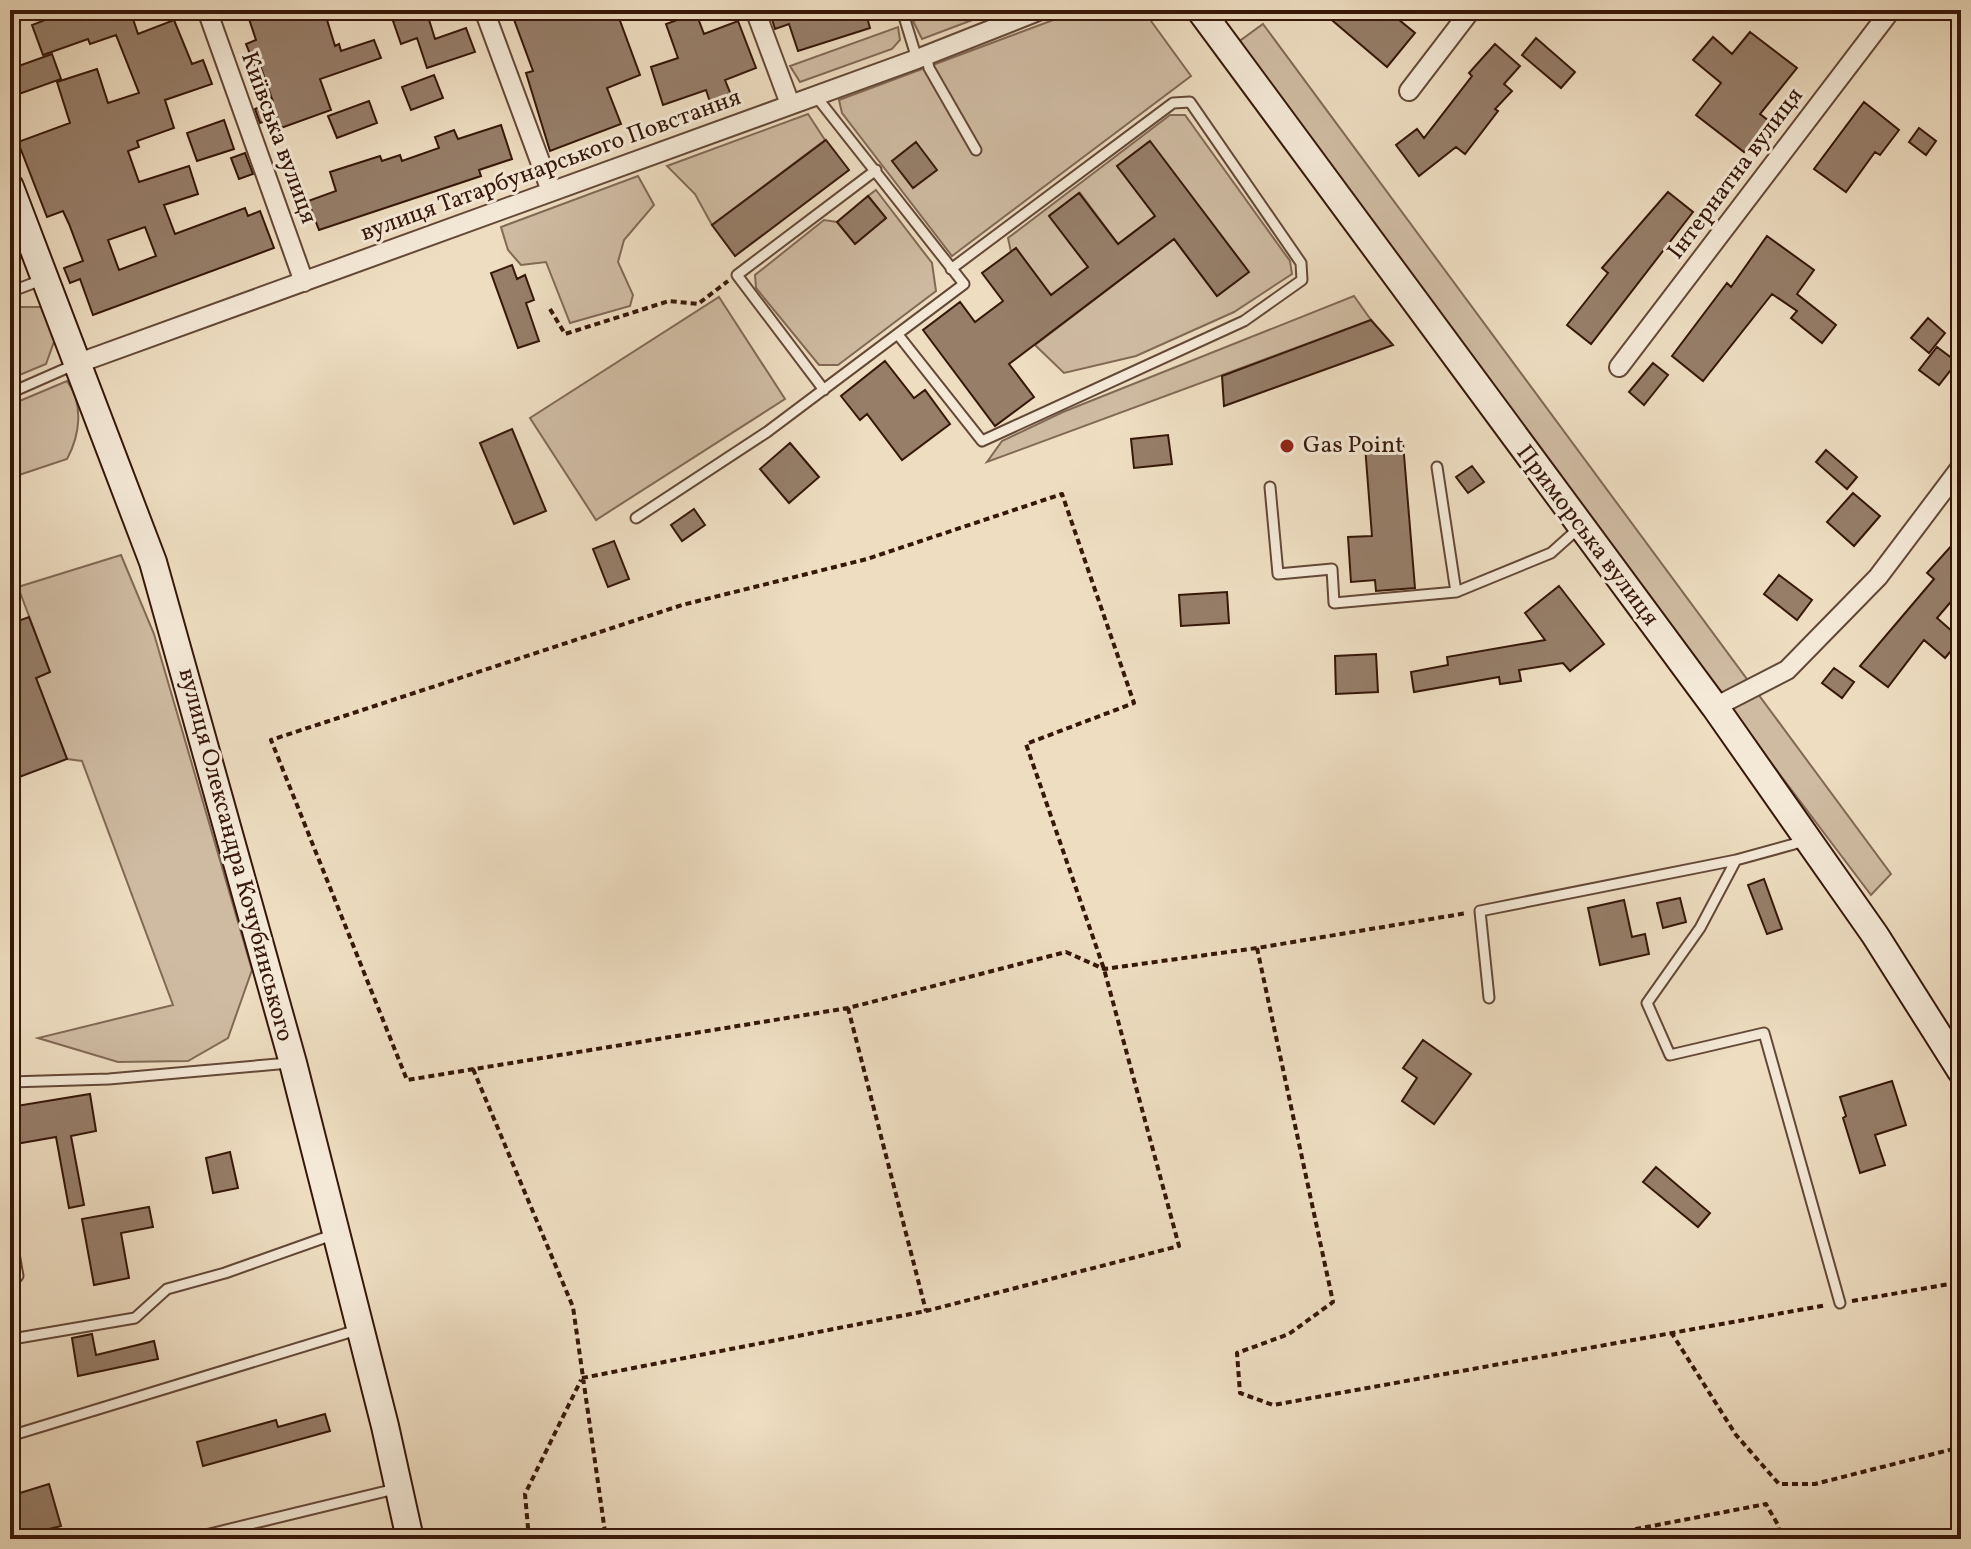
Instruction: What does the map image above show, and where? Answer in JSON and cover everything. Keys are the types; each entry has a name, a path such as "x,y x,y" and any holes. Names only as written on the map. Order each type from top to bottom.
{"street":[{"name":"Київська вулиця","path":"207,10 304,282"},
{"path":"484,10 551,191"},
{"path":"755,10 790,104"},
{"name":"вулиця Татарбунарського Повстання","path":"76,364 922,57 1041,10"},
{"name":"Приморська вулиця","path":"1200,10 1715,707 1954,1039 1961,1071"},
{"path":"1409,91 1471,10"},
{"name":"Інтернатна вулиця","path":"1619,367 1891,10"},
{"name":"вулиця Олександра Кочубинського","path":"10,187 153,562 293,1063 400,1488 410,1539"},
{"path":"1715,707 1787,670 1878,577 1961,467"}],"lane":[{"path":"902,10 922,57 976,150"},
{"path":"636,518 824,390 964,284 815,95"},
{"path":"899,336 982,441 1244,321 1302,280 1301,263 1190,102 1173,103 951,269"},
{"path":"824,390 737,275 876,170"},
{"path":"10,292 45,279"},
{"path":"10,393 76,364"},
{"path":"1437,467 1456,592"},
{"path":"1270,487 1278,574 1332,569 1334,603 1456,592 1551,553 1580,527"},
{"path":"1489,998 1480,911 1736,860 1808,840"},
{"path":"1736,860 1700,928 1647,1003 1670,1055 1764,1033 1840,1303"},
{"path":"10,1082 109,1079 293,1063"},
{"path":"10,1231 18,1276 10,1285"},
{"path":"10,1333 18,1338 135,1318 167,1289 225,1273 335,1234"},
{"path":"10,1436 360,1329"},
{"path":"189,1539 400,1488"}],"path":[{"path":"550,309 565,334 669,301 698,304 737,275"},
{"path":"582,1378 926,1311 1179,1246 1104,969 1026,744 1134,703 1062,494 867,559 682,605 271,740 407,1080 848,1008 1066,952 1104,969 1257,948 1480,911"},
{"path":"1257,948 1333,1302 1289,1334 1237,1353 1240,1393 1273,1405 1961,1282"},
{"path":"848,1008 926,1311"},
{"path":"473,1069 573,1307 606,1539"},
{"path":"1671,1332 1736,1435 1779,1484 1815,1484 1961,1447"},
{"path":"529,1539 525,1494 582,1378"},
{"path":"1607,1539 1626,1531 1766,1504 1778,1525 1781,1539"}],"shaded area":[{"path":"944,10 999,10 922,39 913,21"},
{"path":"1080,10 1143,10 1191,76 952,256 842,113 839,100"},
{"path":"1263,24 1891,874 1871,895 1230,48"},
{"path":"898,27 900,40 892,49 800,82 790,66"},
{"path":"808,114 825,140 712,225 695,194 667,166"},
{"path":"1170,115 1185,115 1290,261 1292,274 1234,312 1136,356 1064,373 1035,345 1174,239 1217,296 1248,272 1117,166 1155,216 1118,244 1080,193 1050,215 1088,267 1051,295 1011,252 1008,238"},
{"path":"638,176 654,205 624,240 618,262 633,295 630,306 570,323 546,262 521,265 508,250 501,227"},
{"path":"876,190 932,263 936,291 838,365 819,365 756,288 755,275 824,220 837,222 855,243 886,218 868,196"},
{"path":"1354,296 1371,320 987,462 1002,441 1063,412"},
{"path":"719,297 785,399 596,520 530,418"},
{"path":"41,307 55,339 46,364 10,379 10,308"},
{"path":"67,381 76,400 78,420 75,440 67,459 10,478 10,405"},
{"path":"121,555 154,634 252,970 228,1038 188,1061 118,1062 38,1038 173,1005 82,761 67,759 36,678 50,672 18,587"}],"building":[{"path":"56,10 78,10 81,20 109,10 130,10 138,34 174,20 192,64 203,60 212,84 165,100 174,128 137,141 139,147 128,151 139,182 189,166 198,194 164,205 175,234 245,208 248,216 260,211 274,248 93,315 80,279 70,283 64,268 83,261 69,224 63,211 47,217 18,142 70,123 57,82 97,69 108,103 139,93 116,35 90,44 88,39 43,55 32,25 58,15","holes":["145,227 156,256 119,270 108,240"]},
{"path":"246,10 324,10 335,46 339,44 341,51 374,40 381,58 320,79 331,110 281,128 277,117 260,123 255,109 273,102 261,68 256,69 246,44 256,40"},
{"path":"426,10 435,39 466,28 475,52 427,68 417,38 401,44 393,21"},
{"path":"523,10 586,10 588,18 616,10 640,75 607,88 621,124 550,151 526,73 533,71 512,14"},
{"path":"779,10 865,10 870,28 798,51 789,24 775,29 770,13"},
{"path":"1320,10 1387,10 1415,33 1387,67"},
{"path":"696,13 704,34 738,21 756,68 725,80 731,95 710,102 706,90 663,105 651,67 678,58 666,24"},
{"path":"1750,32 1797,68 1760,114 1769,121 1744,152 1696,115 1721,83 1693,60 1713,37 1732,54"},
{"path":"1536,38 1575,72 1561,88 1522,55"},
{"path":"1495,44 1520,66 1504,84 1512,91 1495,109 1498,111 1465,154 1456,147 1419,176 1396,145 1417,129 1424,138 1472,76 1469,73"},
{"path":"52,54 61,79 19,94 10,69"},
{"path":"434,75 443,98 411,110 402,87"},
{"path":"369,101 377,123 337,138 328,116"},
{"path":"1864,102 1899,130 1880,155 1875,152 1846,192 1814,169"},
{"path":"224,120 234,149 197,161 187,133"},
{"path":"501,125 512,159 479,170 481,176 319,230 308,201 336,191 330,172 380,156 382,161 400,155 402,161 439,148 435,137 454,130 458,139"},
{"path":"1919,128 1936,141 1926,155 1909,142"},
{"path":"826,140 849,170 735,256 712,225"},
{"path":"1150,141 1249,272 1217,296 1174,239 1009,364 1034,397 995,426 923,330 960,302 975,322 1003,301 982,273 1016,248 1051,295 1088,267 1049,216 1079,193 1118,244 1155,216 1117,166"},
{"path":"916,142 937,170 913,188 892,161"},
{"path":"245,153 253,174 239,179 231,158"},
{"path":"1668,192 1693,212 1591,344 1567,325 1608,273 1602,268"},
{"path":"868,196 886,218 855,244 837,222"},
{"path":"1767,236 1814,270 1797,294 1836,325 1822,343 1791,318 1797,311 1772,294 1703,381 1672,356 1727,283 1731,287"},
{"path":"512,265 517,279 525,275 534,300 526,303 539,341 518,348 491,273"},
{"path":"1928,318 1945,333 1929,353 1911,338"},
{"path":"1371,320 1393,345 1224,406 1222,376"},
{"path":"1937,347 1957,362 1939,385 1919,370"},
{"path":"885,361 914,398 925,390 950,424 902,460 867,414 860,420 841,396"},
{"path":"1653,363 1668,375 1644,405 1629,392"},
{"path":"512,429 546,511 514,524 480,443"},
{"path":"1168,435 1172,464 1134,468 1131,439"},
{"path":"790,443 819,477 789,503 760,469"},
{"path":"1403,443 1415,588 1376,591 1375,580 1351,582 1348,537 1372,536 1365,446"},
{"path":"1826,450 1857,477 1847,489 1816,462"},
{"path":"1472,466 1484,482 1468,493 1456,477"},
{"path":"1853,493 1880,516 1854,546 1827,522"},
{"path":"694,509 705,525 682,541 671,525"},
{"path":"614,541 629,579 608,587 593,549"},
{"path":"1952,545 1961,552 1961,590 1937,618 1961,639 1945,658 1924,640 1888,687 1860,666 1934,579 1927,573"},
{"path":"1779,575 1812,600 1797,620 1764,594"},
{"path":"1559,586 1604,644 1570,671 1563,663 1519,670 1521,681 1500,684 1499,677 1414,692 1411,672 1448,665 1447,657 1545,640 1525,613"},
{"path":"1227,592 1229,623 1181,626 1179,595"},
{"path":"29,617 50,672 36,678 67,759 14,779 10,767 10,624"},
{"path":"1376,654 1378,692 1336,694 1335,656"},
{"path":"1834,668 1854,682 1842,698 1822,683"},
{"path":"1764,879 1782,929 1767,934 1748,885"},
{"path":"1680,898 1686,922 1663,928 1657,903"},
{"path":"1624,900 1632,937 1645,934 1649,954 1600,965 1588,908"},
{"path":"1423,1040 1471,1074 1434,1124 1402,1101 1417,1078 1403,1068"},
{"path":"1892,1081 1906,1125 1875,1135 1885,1165 1860,1173 1843,1118 1846,1116 1840,1097"},
{"path":"90,1094 96,1131 71,1136 84,1205 69,1208 56,1137 10,1145 10,1107"},
{"path":"230,1152 238,1188 213,1193 206,1158"},
{"path":"1656,1167 1710,1213 1698,1227 1643,1182"},
{"path":"149,1207 153,1227 121,1233 129,1278 94,1285 82,1219"},
{"path":"92,1334 96,1355 154,1341 158,1359 78,1376 72,1338"},
{"path":"325,1414 330,1431 203,1466 197,1442 276,1420 278,1427"},
{"path":"49,1484 61,1526 10,1539 10,1496"}],"place":[{"name":"Gas Point","path":"1287,446"}]}
